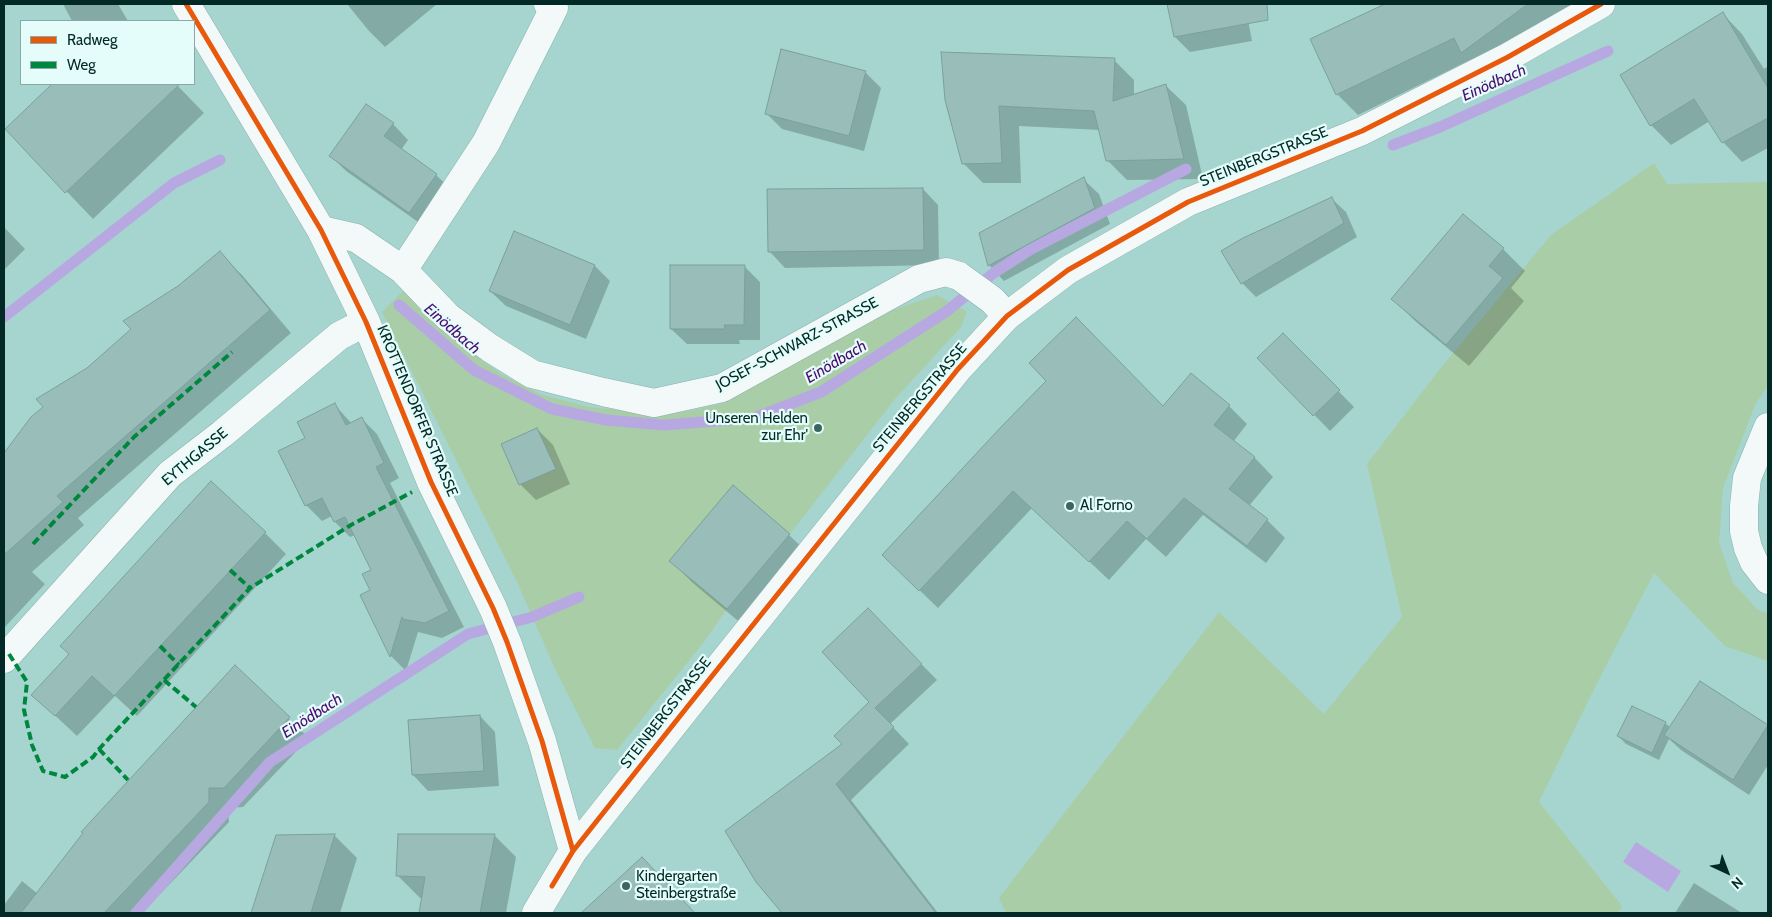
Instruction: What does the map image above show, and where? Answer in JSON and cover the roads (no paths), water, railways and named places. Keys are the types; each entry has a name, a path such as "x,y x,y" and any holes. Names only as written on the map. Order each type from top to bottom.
{"street":[{"name":"KROTTENDORFER STRASSE","path":"186,4 321,230 366,322 431,482 493,608 507,642 542,741 573,851"},
{"path":"403,270 486,143 554,8 548,4"},
{"name":"STEINBERGSTRASSE","path":"536,913 573,851 952,376 999,308 1188,202 1362,131 1508,57 1601,4"},
{"name":"JOSEF-SCHWARZ-STRASSE","path":"321,230 356,238 403,270 448,317 490,348 532,374 654,403 722,388 919,279 953,274 999,308"},
{"name":"EYTHGASSE","path":"4,659 170,474 222,434 339,336 366,322"},
{"path":"1768,427 1747,478 1744,532 1754,562 1768,580"}],"waterway":[{"name":"Einödbach","path":"1393,145 1440,127 1608,51"},
{"name":"Einödbach","path":"4,317 174,183 220,160"},
{"name":"Einödbach","path":"399,305 474,370 552,409 606,420 664,425 754,418 821,392 947,311 995,272 1031,249 1186,169"},
{"name":"Einödbach","path":"136,913 270,762 468,634 532,617 579,597"}],"place":[{"name":"Unseren Helden zur Ehr'","path":"818,428"},
{"name":"Al Forno","path":"1070,506"},
{"name":"Kindergarten Steinbergstraße","path":"626,886"}]}
